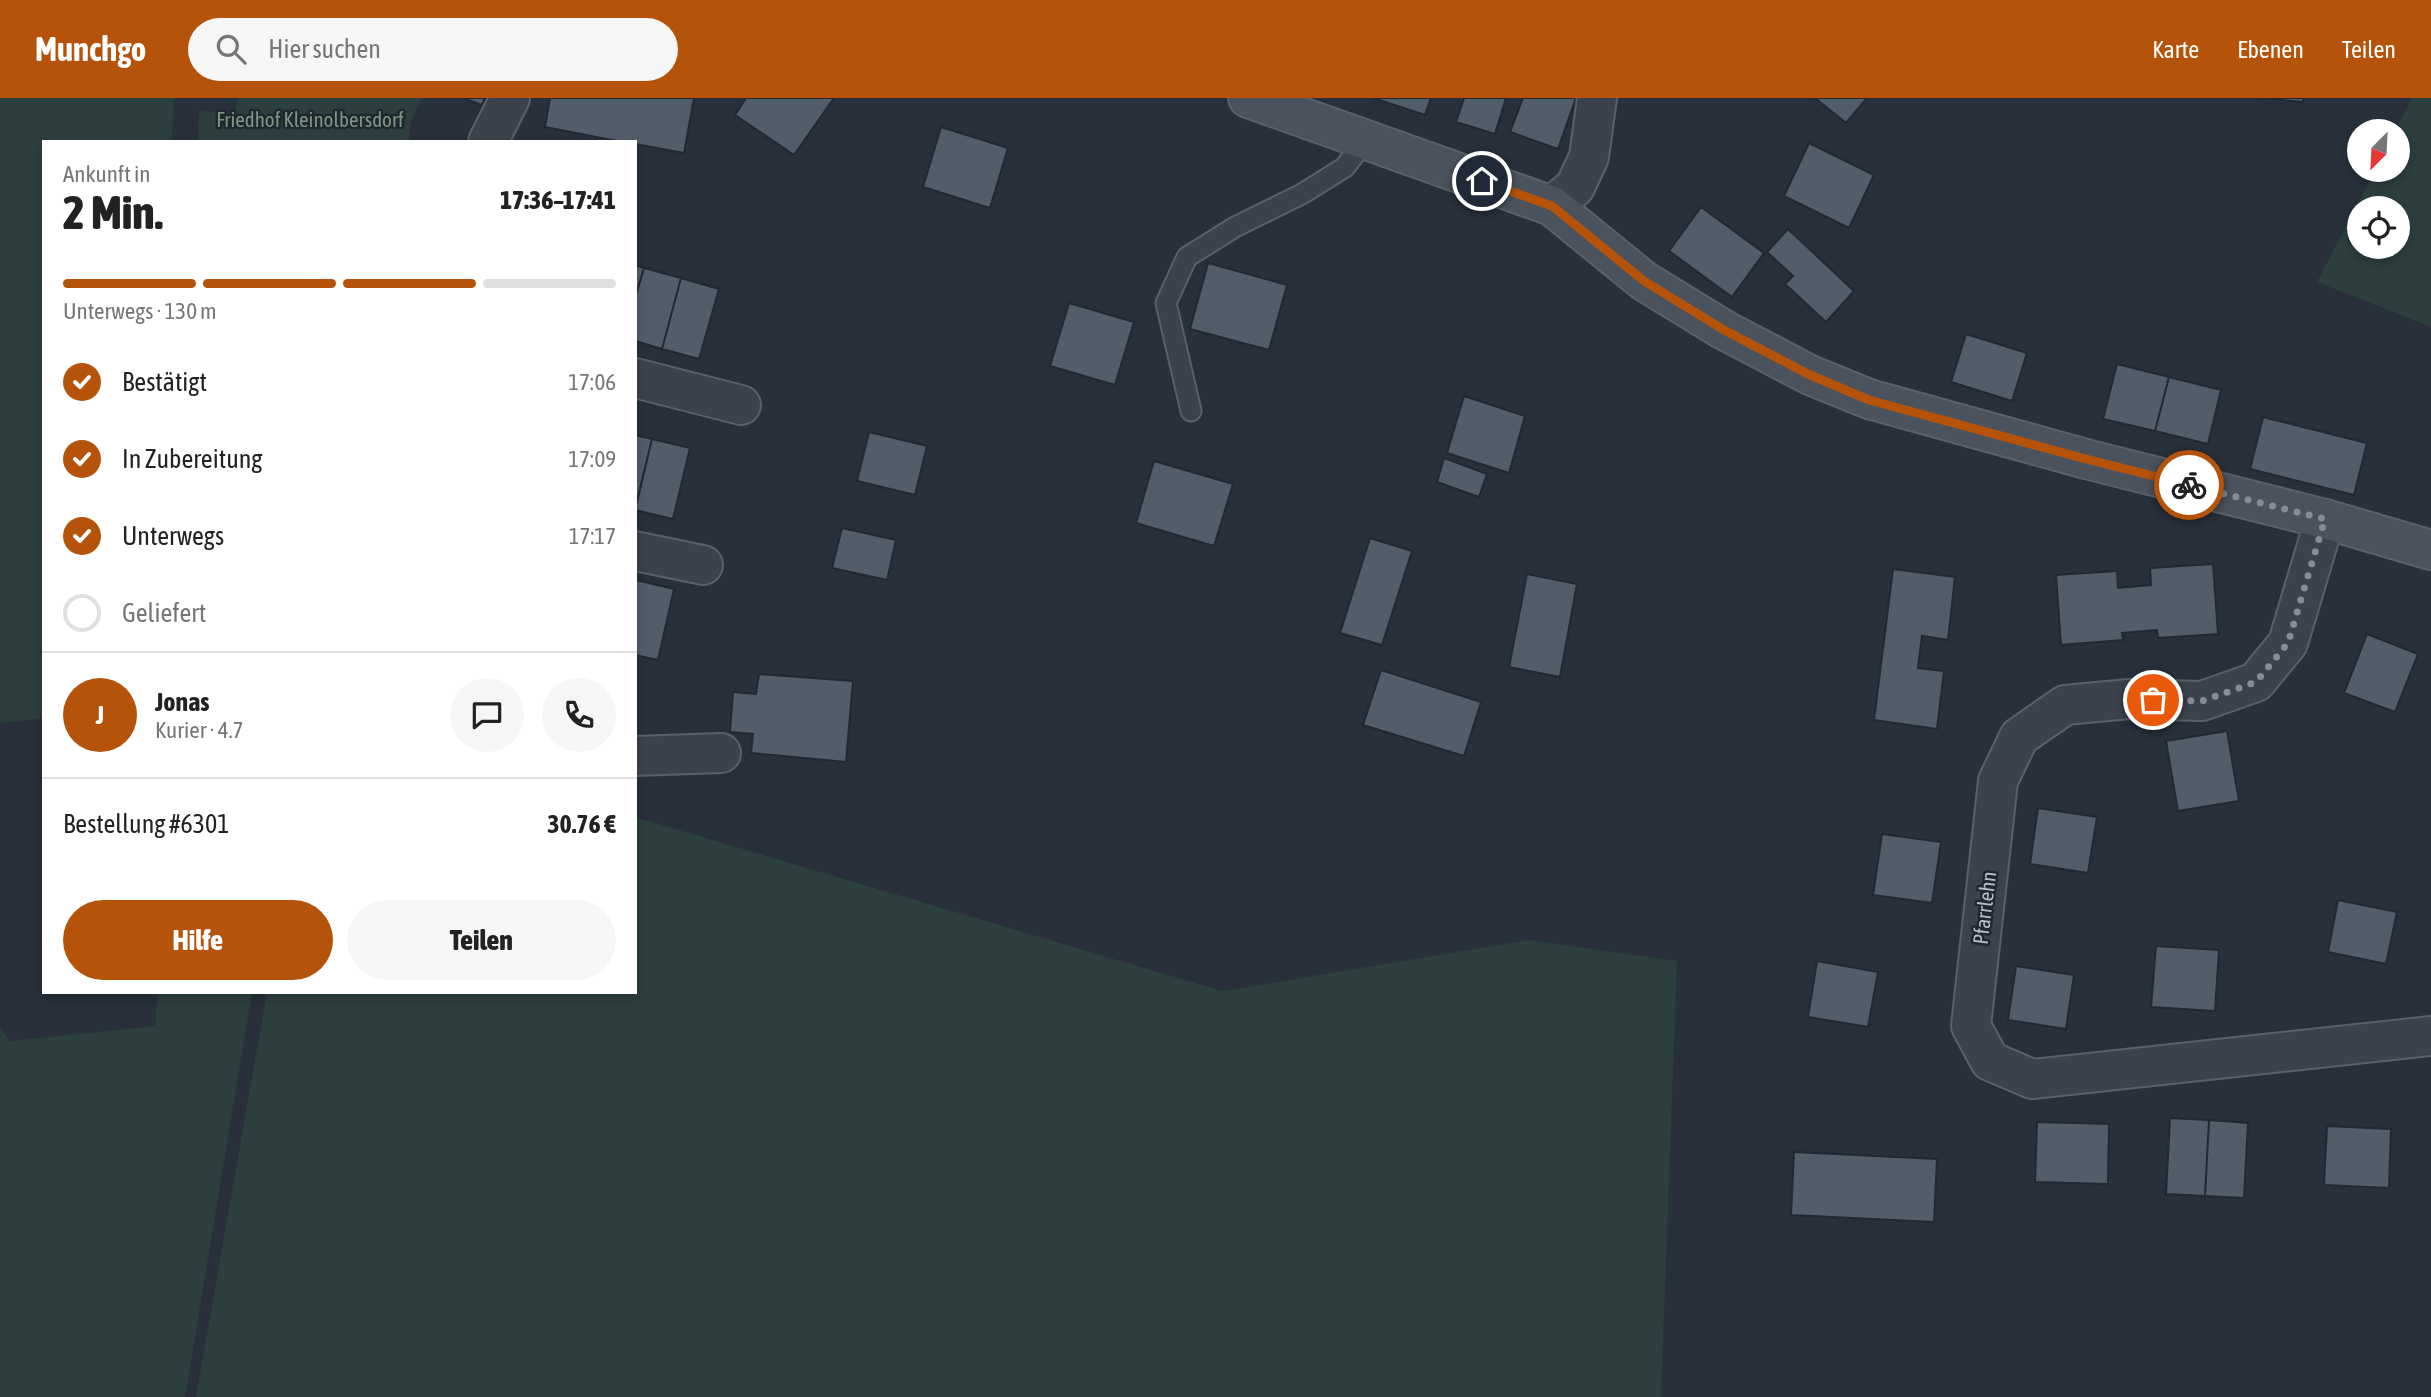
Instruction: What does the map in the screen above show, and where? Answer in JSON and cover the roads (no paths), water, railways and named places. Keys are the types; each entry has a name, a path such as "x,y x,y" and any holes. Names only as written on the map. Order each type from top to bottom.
{"street":[{"path":"489,140 510,98"},
{"path":"1248,98 1552,206 1644,281 1724,330 1810,375 1869,400 2086,459 2325,519 2431,550"},
{"path":"1552,206 1576,187 1589,157 1597,98"},
{"path":"637,379 741,405"},
{"name":"Pfarrlehn","path":"2325,519 2288,643 2256,682 2202,701 2129,699 2066,705 2019,737 1998,781 1971,1026 1990,1061 2032,1079 2431,1036"},
{"path":"637,551 703,565"},
{"path":"637,756 721,753"}],"lane":[{"path":"1191,411 1166,303 1187,257 1235,227 1302,194 1345,167 1366,139"}],"park label":[{"name":"Friedhof Kleinolbersdorf","path":"310,120"}]}
